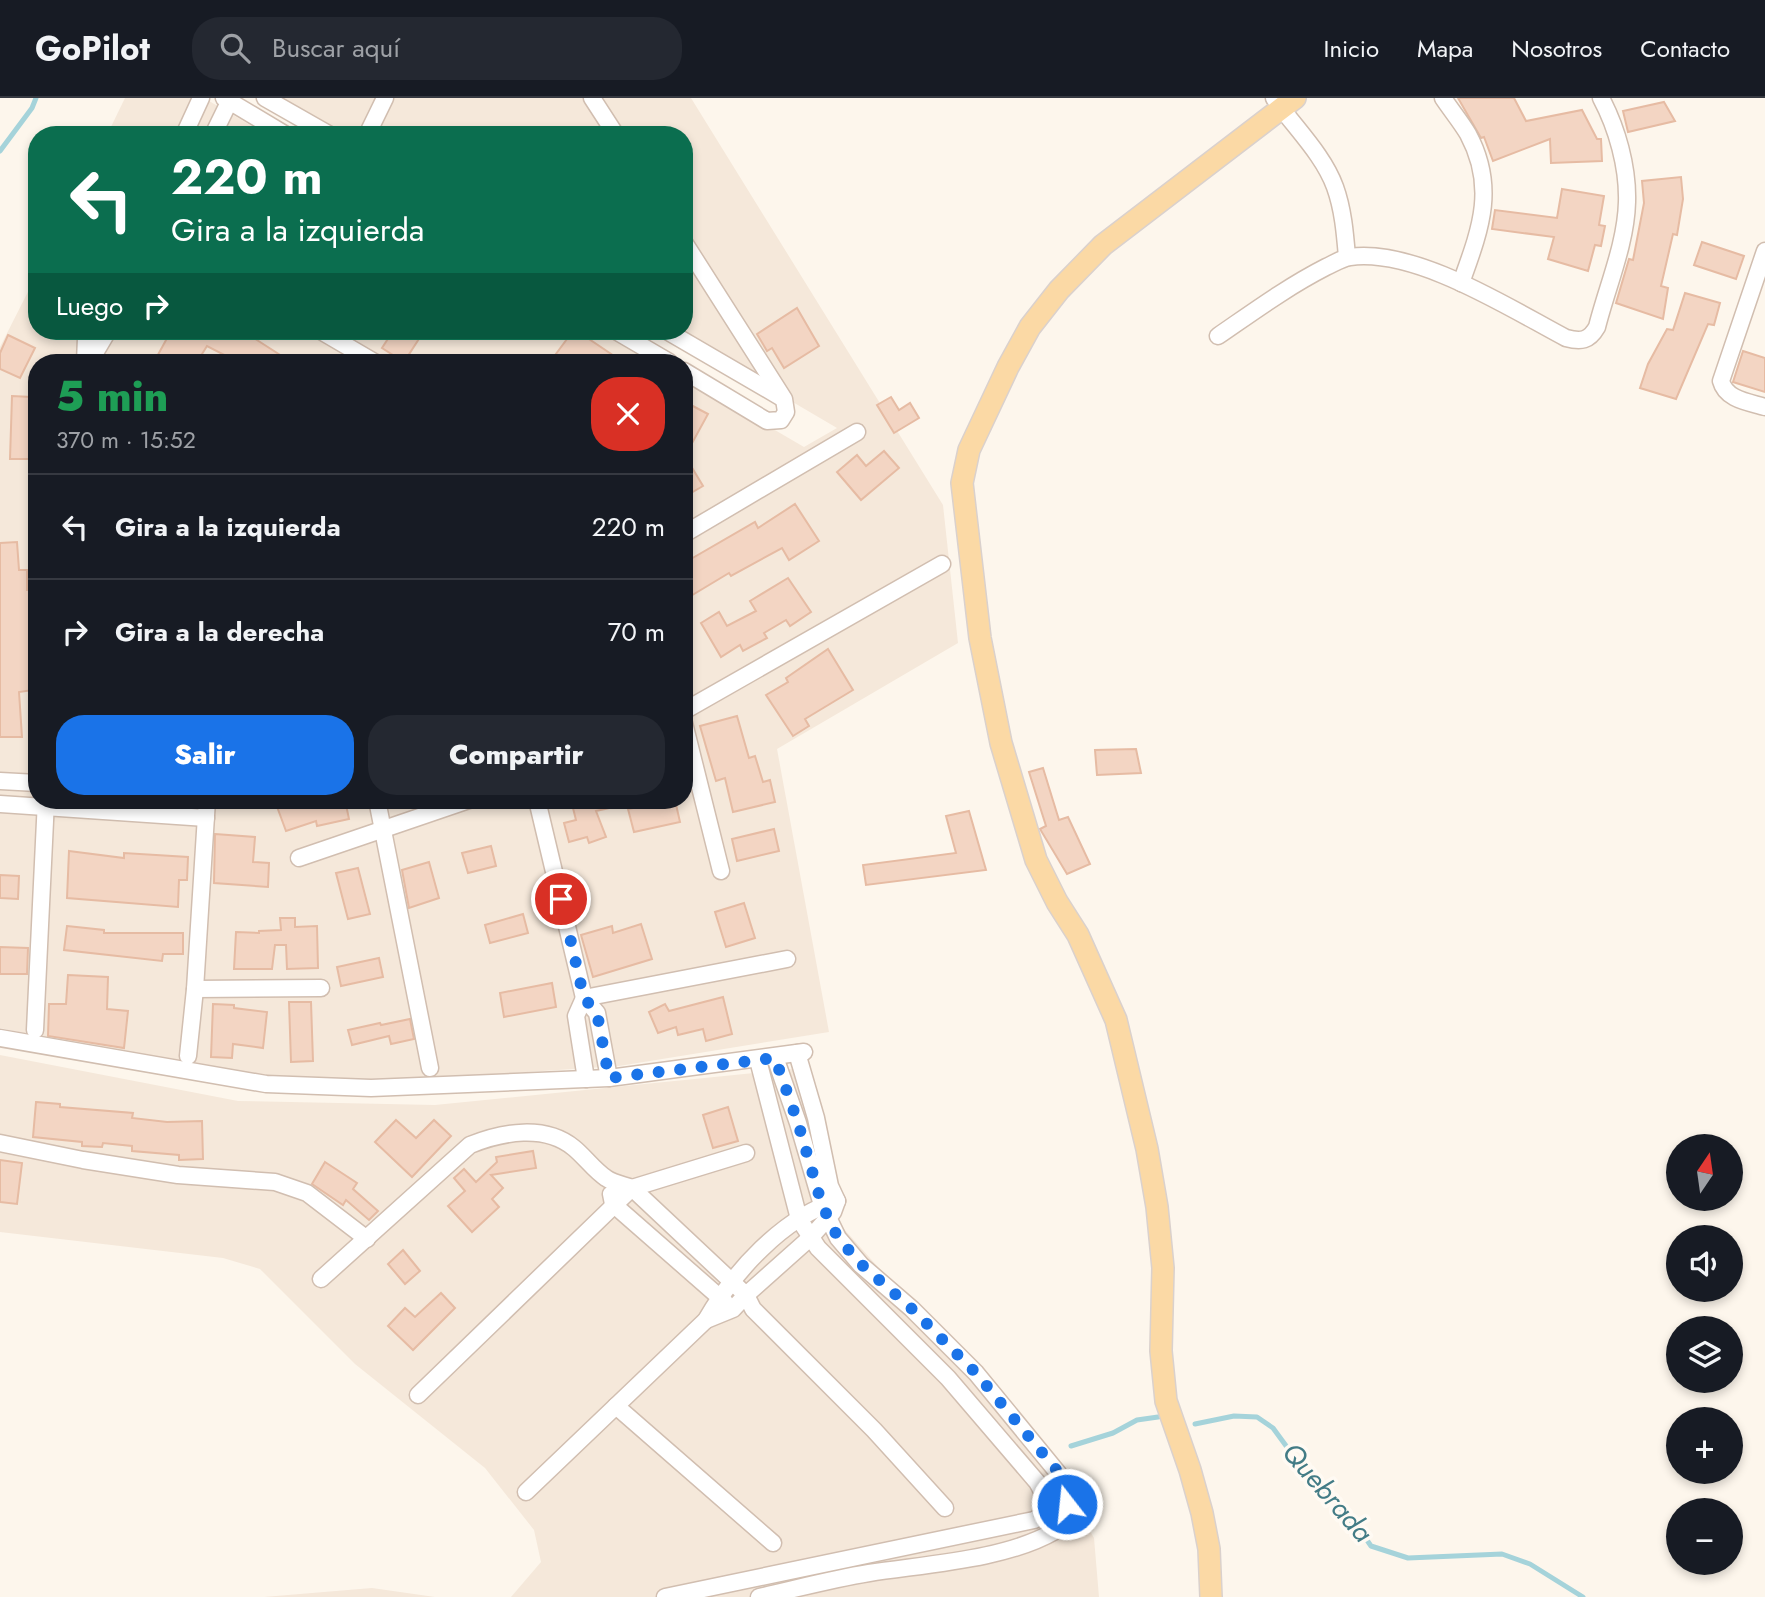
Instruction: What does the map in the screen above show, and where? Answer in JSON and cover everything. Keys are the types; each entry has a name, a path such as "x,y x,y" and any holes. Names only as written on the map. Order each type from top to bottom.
{"main road":[{"path":"1211,1597 1209,1549 1202,1513 1166,1401 1161,1351 1163,1268 1157,1207 1144,1136 1116,1020 1078,934 1057,902 1036,860 1001,743 980,638 962,483 970,450 1008,367 1030,327 1059,290 1103,245 1283,101"}],"street":[{"path":"188,126 201,98"},
{"path":"265,98 314,126"},
{"path":"372,126 385,98"},
{"path":"579,98 596,103 610,126"},
{"path":"1443,98 1468,135 1480,166 1485,200 1478,234 1461,283"},
{"path":"1218,336 1296,282 1348,257 1380,257 1406,263 1461,283 1566,338 1579,342 1586,340 1597,327 1620,245 1627,202 1623,161 1611,117 1601,98"},
{"path":"217,126 228,99 272,126"},
{"path":"1283,101 1325,165 1335,187 1343,218 1348,257"},
{"path":"693,256 784,399 786,412 781,420 771,422 693,377"},
{"path":"1764,261 1721,381 1723,389 1731,396 1765,407"},
{"path":"336,340 360,354"},
{"path":"631,340 655,354"},
{"path":"682,340 784,399"},
{"path":"693,529 857,432"},
{"path":"693,706 942,564"},
{"path":"693,759 721,871"},
{"path":"0,781 28,783"},
{"path":"0,804 28,803"},
{"path":"35,1030 46,809"},
{"path":"110,809 206,818"},
{"path":"188,1056 206,809"},
{"path":"379,809 430,1068"},
{"path":"299,858 443,809"},
{"path":"539,809 584,998 597,1013 609,1078"},
{"path":"584,998 787,959"},
{"path":"195,989 321,988"},
{"path":"584,998 576,1016 586,1079"},
{"path":"0,1038 266,1084 371,1088 609,1078 801,1053 830,1186 829,1208 810,1238 749,1302 706,1320"},
{"path":"759,1597 865,1574 969,1558 1023,1545 1055,1531 1067,1504 1066,1486 1059,1473 976,1373 912,1309 862,1265 838,1238 775,1058"},
{"path":"665,1597 1034,1520 1041,1516 1045,1503 1037,1482 948,1378 810,1238 799,1219 758,1060"},
{"path":"777,1127 816,1118"},
{"path":"321,1279 471,1145 495,1135 526,1132 549,1135 572,1146 608,1180 632,1188 732,1282 945,1507"},
{"path":"0,1143 178,1175 275,1182 307,1193 367,1239"},
{"path":"418,1395 632,1188 746,1153"},
{"path":"608,1180 613,1205 733,1309"},
{"path":"526,1492 706,1320 720,1296 750,1259 799,1219 829,1208"},
{"path":"616,1406 773,1544"}],"shaded area":[{"path":"125,98 204,98 252,126 111,126"},
{"path":"277,98 691,98 943,505 958,643 777,749 829,1032 619,1066 422,1079 352,1079 263,1075 54,1040 0,1028 0,347 28,292 28,340 620,340 644,354 28,354 28,809 693,809 693,382 804,447 837,428 687,340 693,340 693,126 324,126"},
{"path":"0,1055 238,1101 435,1105 803,1068 835,1219 1076,1488 1068,1492 1094,1538 1099,1597 511,1597 541,1562 534,1530 485,1468 355,1364 260,1269 223,1258 0,1232"},
{"path":"372,1588 435,1597 264,1597"}],"building":[{"path":"1458,98 1514,98 1526,121 1582,110 1597,139 1601,139 1602,161 1551,163 1550,139 1493,161 1484,137 1481,138"},
{"path":"1664,102 1675,121 1628,132 1623,111"},
{"path":"1681,177 1683,199 1677,235 1673,234 1661,286 1668,288 1663,319 1616,303 1629,259 1633,260 1644,203 1642,181"},
{"path":"1562,189 1604,196 1599,225 1605,226 1601,246 1595,245 1588,271 1548,259 1554,237 1492,229 1495,210 1557,218"},
{"path":"1702,242 1744,256 1736,279 1694,265"},
{"path":"1685,293 1720,303 1714,325 1708,324 1676,399 1640,388 1648,364 1667,329 1673,330"},
{"path":"797,308 819,346 784,368 772,348 767,351 757,334"},
{"path":"8,335 35,348 32,354 28,354 28,362 20,378 0,369 0,353"},
{"path":"166,340 257,340 279,354 222,354 207,346 202,354 158,354"},
{"path":"387,340 418,340 409,354 391,354 382,348"},
{"path":"566,340 590,340 611,354 556,354"},
{"path":"1743,351 1765,358 1765,392 1733,382"},
{"path":"12,396 28,397 28,459 10,459"},
{"path":"891,397 899,410 910,403 919,418 894,433 877,405"},
{"path":"693,406 708,414 693,441"},
{"path":"884,451 899,468 861,500 837,472 857,455 866,466"},
{"path":"693,469 703,486 693,492"},
{"path":"795,504 819,541 789,560 782,548 731,576 729,573 693,595 693,558 755,522 758,528"},
{"path":"17,542 19,570 27,570 28,691 19,692 22,737 0,737 0,543"},
{"path":"788,578 811,612 790,626 786,620 764,633 767,638 743,651 740,645 721,657 701,623 719,612 727,626 756,611 750,601"},
{"path":"828,649 853,690 805,719 809,726 793,736 766,695 788,682 786,678"},
{"path":"737,716 749,758 755,756 763,782 770,780 775,802 733,812 725,778 716,781 700,726"},
{"path":"1136,749 1141,773 1097,775 1095,750"},
{"path":"1043,768 1059,820 1068,817 1090,864 1067,874 1040,829 1046,826 1029,772"},
{"path":"278,809 347,809 349,819 317,826 316,821 286,831"},
{"path":"573,809 605,809 596,811 606,837 589,843 587,837 569,842 564,823 576,820"},
{"path":"628,809 677,809 680,822 634,832"},
{"path":"969,811 986,870 866,885 863,865 956,853 946,816"},
{"path":"774,829 779,851 737,861 732,839"},
{"path":"215,834 255,837 253,862 269,863 268,887 214,883"},
{"path":"491,846 496,866 468,873 462,853"},
{"path":"69,851 124,858 124,853 188,857 187,880 179,880 178,907 67,898"},
{"path":"429,862 439,898 409,908 402,870"},
{"path":"358,868 370,914 348,919 336,873"},
{"path":"0,875 19,876 18,899 0,898"},
{"path":"744,903 755,938 726,947 715,912"},
{"path":"523,914 528,933 490,943 485,925"},
{"path":"280,918 295,918 295,927 317,926 318,968 287,969 286,945 275,945 272,969 234,969 236,932 281,930"},
{"path":"641,924 652,959 593,977 581,935 612,926 613,933"},
{"path":"67,926 104,930 104,933 183,933 183,954 163,954 162,961 64,950"},
{"path":"0,947 28,948 27,974 0,974"},
{"path":"379,958 383,977 341,986 337,967"},
{"path":"68,975 108,977 107,1009 128,1011 124,1048 48,1036 49,1004 66,1004"},
{"path":"552,983 556,1007 504,1017 500,993"},
{"path":"723,997 732,1034 706,1041 703,1029 678,1035 676,1027 658,1033 649,1012 665,1004 669,1011"},
{"path":"289,1002 311,1002 313,1061 291,1062"},
{"path":"213,1004 267,1012 263,1048 233,1044 232,1058 211,1057"},
{"path":"410,1019 414,1039 391,1044 389,1036 352,1045 348,1030"},
{"path":"36,1102 60,1104 60,1107 133,1113 132,1118 167,1122 202,1121 203,1159 179,1160 179,1155 132,1151 132,1146 103,1143 102,1147 82,1146 82,1142 33,1137"},
{"path":"728,1107 738,1141 713,1148 703,1115"},
{"path":"396,1120 416,1138 434,1120 451,1136 412,1177 375,1142"},
{"path":"533,1151 536,1168 491,1175 503,1188 492,1199 499,1207 472,1232 448,1206 465,1191 454,1178 464,1169 476,1182 497,1162 496,1157"},
{"path":"0,1160 22,1163 17,1204 0,1202"},
{"path":"325,1162 357,1183 353,1189 378,1211 369,1220 346,1200 343,1205 312,1184"},
{"path":"403,1250 420,1271 405,1284 388,1264"},
{"path":"441,1293 455,1308 413,1350 388,1326 405,1308 415,1317"}],"waterway":[{"path":"0,151 32,108 36,98"},
{"name":"Quebrada","path":"1195,1424 1234,1416 1257,1417 1273,1428 1314,1484 1360,1530 1371,1546 1408,1558 1502,1554 1530,1564 1583,1597"},
{"name":"Quebrada","path":"1071,1446 1113,1433 1137,1420 1158,1417"}],"route":[{"path":"561,899 584,998 597,1013 609,1078 775,1058 798,1123 822,1205 838,1238 862,1265 912,1309 976,1373 1059,1473 1066,1486 1067,1504"}]}
